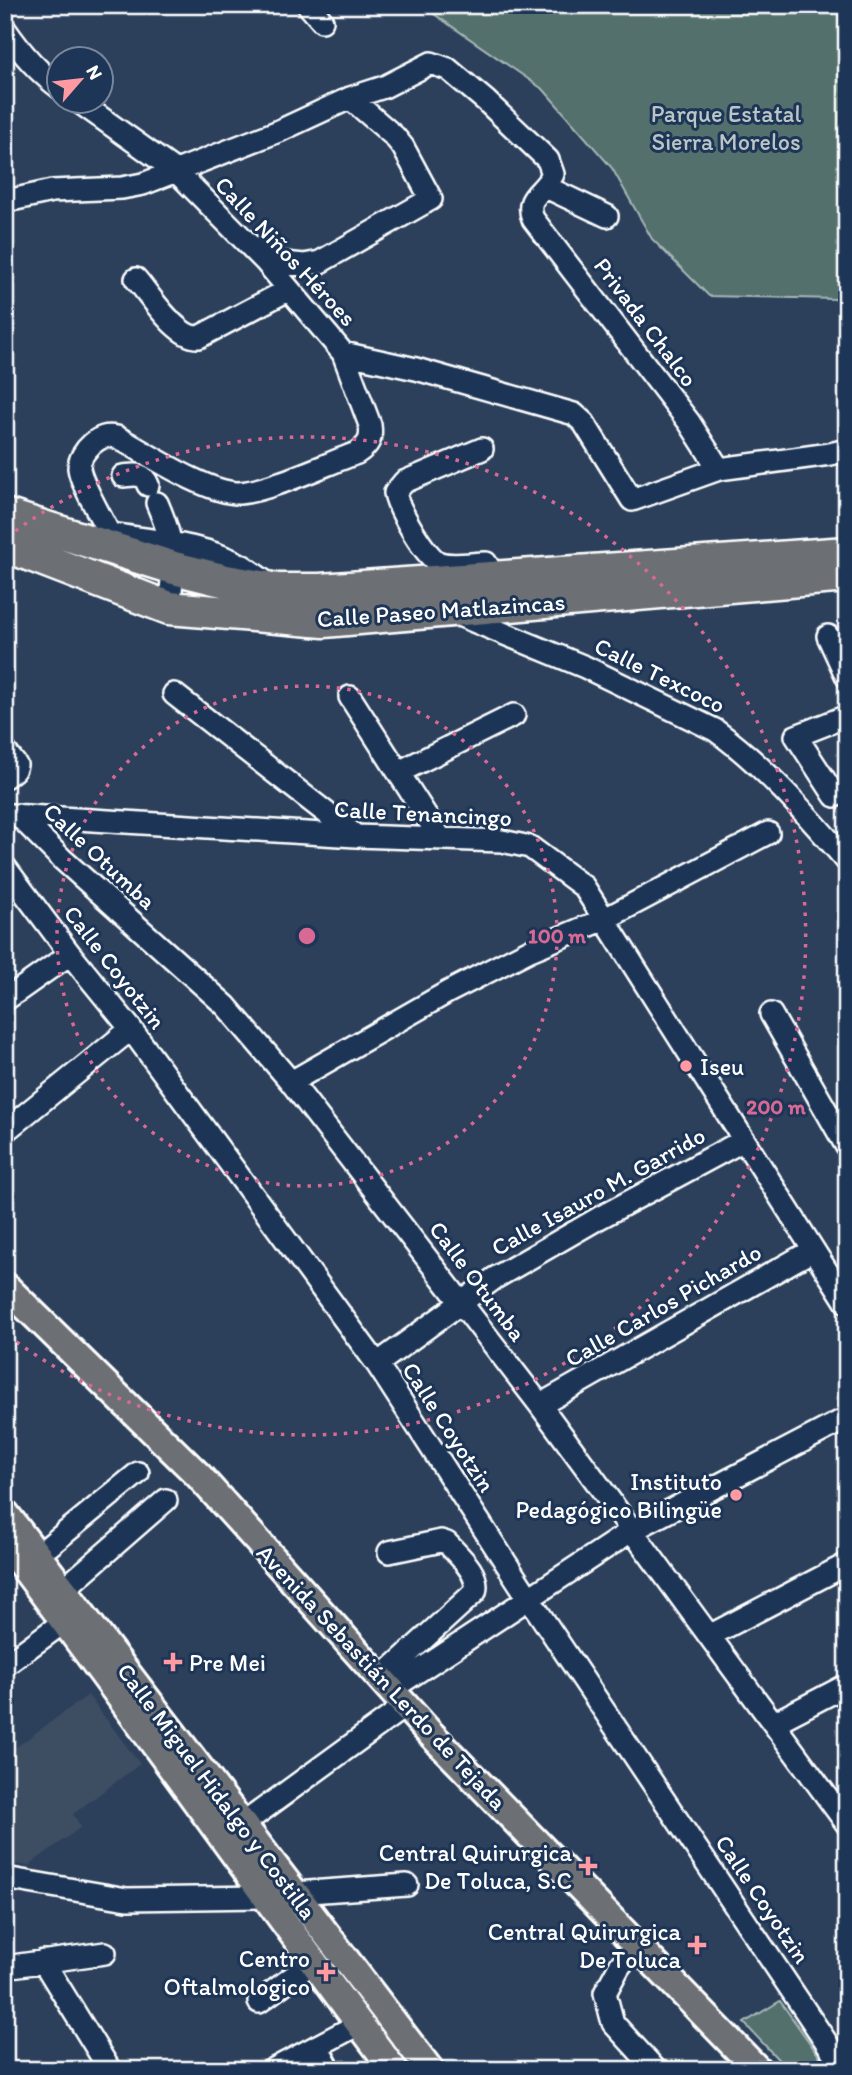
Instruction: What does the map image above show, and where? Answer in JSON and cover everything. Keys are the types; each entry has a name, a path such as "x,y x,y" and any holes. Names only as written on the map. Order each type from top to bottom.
{"highway":[{"name":"Calle Paseo Matlazincas","path":"5,515 173,556 226,581 278,590 320,590 847,553"},
{"name":"Calle Paseo Matlazincas","path":"5,545 169,608 324,621 847,576"}],"main road":[{"name":"Avenida Sebastián Lerdo de Tejada","path":"5,1286 199,1476 391,1692 758,2070"},
{"name":"Calle Miguel Hidalgo y Costilla","path":"5,1513 64,1590 232,1832 264,1897 394,2070"},
{"name":"Calle Miguel Hidalgo y Costilla","path":"5,1543 232,1832 295,1893 429,2070"}],"street":[{"path":"5,29 17,47 46,78"},
{"path":"16,199 52,191 122,188 143,184 279,131 349,98 384,87 431,63 448,69 548,160 549,181 607,216"},
{"path":"265,261 304,265 320,262 431,199 403,147 349,98"},
{"name":"Calle Niños Héroes","path":"99,116 177,172 265,261 343,353 372,437 367,447 357,453 258,489 239,493 198,481 117,438 99,438 82,455 79,466 82,480 113,542"},
{"name":"Privada Chalco","path":"549,181 532,199 529,207 533,219 689,422 719,469"},
{"path":"136,279 180,331 193,337 199,337 288,290"},
{"path":"343,353 416,369 566,411 580,418 632,500 719,469 847,450"},
{"path":"482,449 404,482 395,493 399,506 432,559 445,564 486,563 495,578"},
{"path":"123,476 141,474 152,494 173,556 169,608"},
{"name":"Calle Texcoco","path":"449,611 585,667 697,719 732,742 803,812 847,861"},
{"path":"828,636 847,677"},
{"path":"174,694 356,836"},
{"path":"350,697 441,839"},
{"path":"399,772 514,715"},
{"path":"803,812 841,794 796,736 847,716"},
{"path":"5,751 16,765 5,777"},
{"name":"Calle Tenancingo","path":"11,815 356,836 502,841 530,847 584,887 847,1303"},
{"name":"Calle Otumba","path":"11,815 226,1006 291,1082 540,1405 709,1636 843,1811"},
{"path":"291,1082 448,992 530,950 605,919 768,833"},
{"name":"Calle Coyotzin","path":"5,867 131,1030 377,1364 528,1597 845,2070"},
{"path":"5,1000 70,954"},
{"path":"771,1014 847,1147"},
{"path":"5,1132 131,1030"},
{"name":"Calle Isauro M. Garrido","path":"377,1364 495,1278 588,1224 744,1140"},
{"name":"Calle Carlos Pichardo","path":"540,1405 813,1250"},
{"path":"232,1832 391,1692 528,1597 631,1531 847,1418"},
{"path":"37,1555 138,1473"},
{"path":"64,1590 166,1500"},
{"path":"389,1552 441,1541 447,1543 471,1571 477,1587 391,1692"},
{"path":"709,1636 847,1564"},
{"path":"5,1665 65,1621"},
{"path":"774,1723 847,1685"},
{"path":"5,1878 127,1899 264,1897"},
{"path":"295,1893 407,1885"},
{"path":"636,1944 605,1993 613,2023 656,2070"},
{"path":"5,1967 105,1953"},
{"path":"43,1961 110,2070"},
{"path":"259,2002 313,1962"},
{"path":"272,2070 359,2024"},
{"path":"317,2046 330,2070"}],"shaded area":[{"path":"88,1695 140,1764 73,1814 81,1827 28,1866 5,1862 5,1755"}],"green space":[{"name":"Parque Estatal Sierra Morelos","path":"421,5 847,5 847,297 709,296 652,239 612,168 544,90"},
{"path":"780,2001 829,2070 788,2070 744,2023"}],"place":[{"name":"Iseu","path":"686,1066"},
{"name":"Instituto Pedagógico Bilingüe","path":"736,1495"},
{"name":"Pre Mei","path":"173,1662"},
{"name":"Central Quirurgica De Toluca, S.C","path":"588,1866"},
{"name":"Central Quirurgica De Toluca","path":"697,1945"},
{"name":"Centro Oftalmologico","path":"326,1972"}]}
